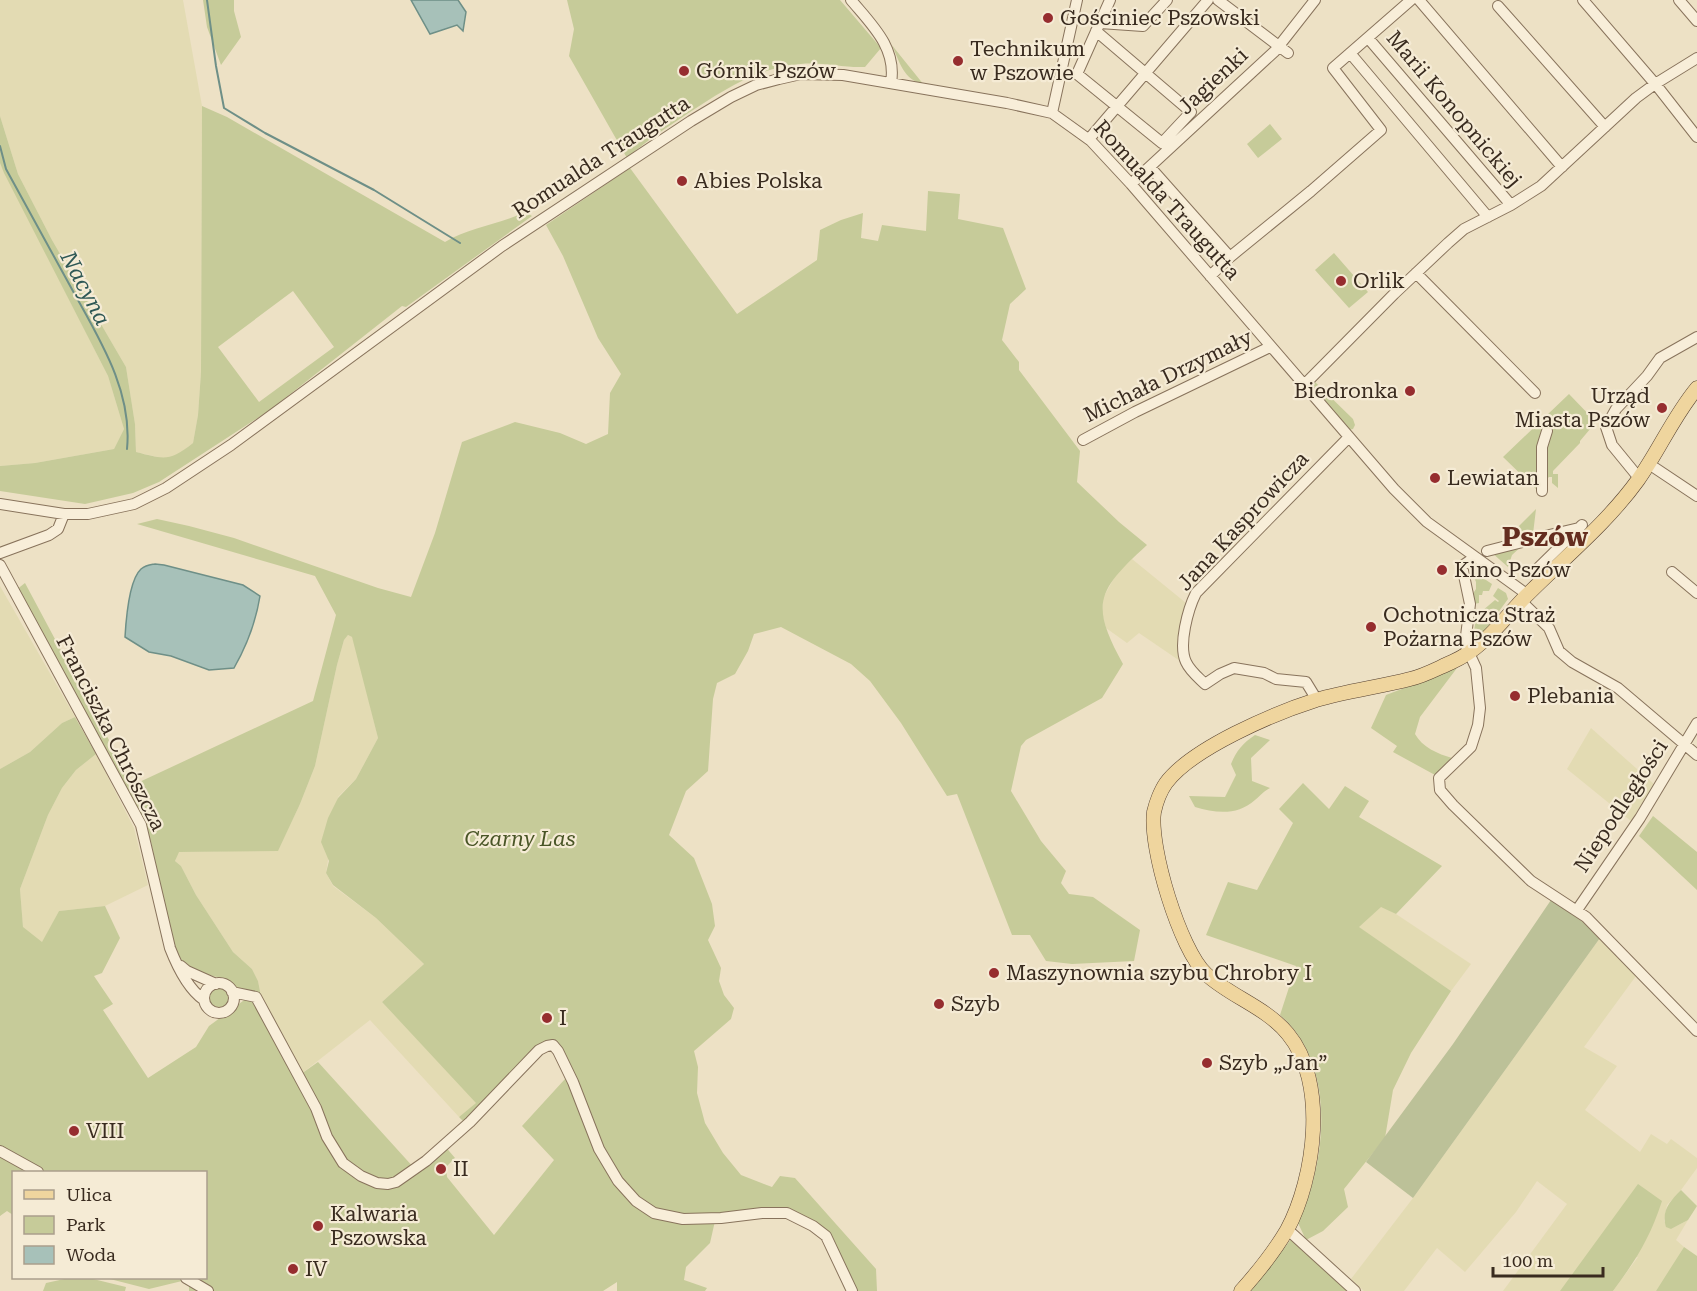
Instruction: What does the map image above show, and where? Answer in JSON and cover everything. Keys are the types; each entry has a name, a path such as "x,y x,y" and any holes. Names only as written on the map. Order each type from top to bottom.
{"main road":[{"path":"1241,1291 1266,1263 1287,1229 1302,1193 1311,1149 1312,1101 1305,1063 1296,1045 1282,1027 1265,1013 1212,979 1191,957 1182,936 1155,844 1154,814 1165,784 1179,770 1212,746 1245,729 1317,700 1412,679 1469,654 1483,643 1614,510 1649,464 1680,409 1697,388"}],"street":[{"path":"1052,114 1077,0"},
{"path":"1098,27 1191,112 1162,143 1077,74 1110,0"},
{"path":"1098,27 1143,26 1167,0"},
{"path":"1089,139 1208,0"},
{"name":"Jagienki","path":"1131,184 1283,50 1315,0"},
{"path":"1393,0 1400,9"},
{"path":"1210,276 1381,130 1333,68 1411,0"},
{"name":"Marii Konopnickiej","path":"1419,0 1562,167"},
{"path":"1583,0 1697,137"},
{"path":"1679,0 1697,21"},
{"path":"856,2 888,48 893,66 891,83"},
{"path":"1225,2 1283,50"},
{"path":"1498,6 1605,127"},
{"name":"Marii Konopnickiej","path":"1368,38 1511,205"},
{"name":"Marii Konopnickiej","path":"1350,53 1488,217"},
{"name":"Marii Konopnickiej","path":"1303,386 1416,273 1464,229 1511,205 1541,186 1655,84 1697,58"},
{"name":"Romualda Traugutta","path":"0,504 64,514 88,514 134,504 166,488 231,445 502,246 663,138 731,97 756,86 801,75 843,75 1007,103 1052,114 1089,139 1131,184 1394,489 1427,522 1525,598 1549,628 1559,651 1572,662 1618,688 1697,755"},
{"name":"Romualda Traugutta","path":"1150,167 1230,257"},
{"path":"1416,273 1535,393"},
{"path":"1639,478 1612,445 1606,427 1616,409 1647,376 1660,358 1697,337"},
{"name":"Michała Drzymały","path":"1083,440 1135,412 1270,347"},
{"path":"1542,491 1542,447 1547,431"},
{"name":"Jana Kasprowicza","path":"1317,700 1306,681 1276,680 1264,673 1234,668 1205,684 1187,665 1184,658 1188,608 1197,591 1349,437"},
{"path":"1649,464 1697,496"},
{"path":"0,553 49,535 58,529 64,514"},
{"path":"1536,572 1581,527 1545,536"},
{"path":"1487,551 1526,541"},
{"path":"1475,557 1462,566 1470,604 1465,644 1476,668 1480,708 1478,725 1471,747 1439,778 1440,790 1531,881 1556,899 1577,910 1697,1031"},
{"name":"Franciszka Chrószcza","path":"0,565 141,825 170,948 176,962 198,995 204,1000"},
{"path":"1672,572 1697,593"},
{"name":"Niepodległości","path":"1577,910 1640,818 1697,723"},
{"path":"176,962 187,971 216,984 227,986 232,992 256,997 316,1108 331,1143 343,1162 361,1176 377,1183 388,1184 402,1179 467,1125 539,1050 553,1045 573,1082 598,1149 618,1181 636,1201 654,1213 683,1219 787,1213 813,1226 826,1236 852,1291"},
{"path":"216,984 206,991 204,1000 209,1008 222,1012 230,1008 232,992"},
{"path":"0,1151 35,1171"},
{"path":"1287,1229 1355,1291"},
{"path":"188,1279 208,1291"}],"shaded area":[{"path":"0,0 183,0 202,106 201,372 198,415 193,443 179,454 166,459 136,452 135,424 126,367 52,240 18,174 0,116"},
{"path":"0,163 108,376 124,429 114,449 35,463 0,466"},
{"path":"1132,559 1186,603 1178,634 1180,661 1139,633 1127,643 1106,628 1102,613 1103,598 1117,573"},
{"path":"0,586 75,717 62,723 30,752 0,769"},
{"path":"348,635 352,637 355,644 378,738 356,779 338,797 326,873 333,886 376,918 424,964 382,1002 477,1103 459,1117 370,1020 301,1074 261,996 258,981 252,969 233,952 196,895 181,866 175,861 178,852 278,850 315,766 337,665 344,640"},
{"path":"1591,728 1655,785 1631,821 1567,769"},
{"path":"96,754 134,828 148,885 105,906 59,911 42,943 23,928 20,889 48,815 62,788 76,770"},
{"path":"1381,906 1471,964 1451,991 1358,927"},
{"path":"1600,938 1636,976 1584,1047 1617,1066 1585,1110 1640,1152 1651,1134 1667,1144 1671,1139 1697,1158 1697,1168 1667,1205 1664,1221 1671,1229 1688,1220 1676,1240 1684,1247 1666,1277 1656,1291 1613,1291 1638,1257 1575,1273 1560,1291 1503,1291 1567,1204 1537,1181 1516,1212 1465,1272 1437,1248 1404,1291 1364,1291 1351,1279 1413,1198"}],"green space":[{"path":"203,0 234,0 234,11 241,37 221,65 207,27"},
{"name":"Górnik Pszów","path":"567,0 840,0 881,48 865,67 801,64 755,75 700,105 627,158 569,56 574,29"},
{"path":"892,45 924,85 911,79 907,74"},
{"path":"202,106 227,117 445,242 525,212 532,216 406,307 402,306 270,410 159,482 133,493 85,504 0,491 0,466 35,463 114,449 124,429 108,376 0,163 0,116 18,174 52,240 126,367 135,424 136,452 166,457 178,453 193,443 198,415 201,372","holes":["293,291 334,347 259,402 218,347"]},
{"path":"1270,124 1282,139 1258,158 1247,144"},
{"name":"Czarny Las","path":"630,168 737,314 817,260 820,230 863,213 861,238 878,241 882,225 926,231 928,191 960,194 958,219 1003,228 1026,289 1010,304 1002,340 1019,362 1019,370 1080,451 1077,482 1147,545 1118,574 1104,598 1103,611 1106,626 1123,664 1102,698 1026,740 1021,746 1011,791 1041,841 1066,871 1061,883 1069,894 1093,897 1140,930 1134,961 1072,964 1046,961 1030,935 1012,935 957,794 947,796 901,723 870,681 851,664 781,627 754,634 748,651 735,674 717,683 713,699 708,771 686,791 669,835 694,858 712,904 715,926 708,940 721,968 719,981 724,995 734,1008 731,1019 694,1051 698,1067 697,1093 705,1123 723,1153 741,1175 772,1187 780,1176 795,1178 876,1269 877,1291 855,1291 836,1249 788,1212 721,1218 654,1213 621,1185 553,1045 509,1074 465,1123 459,1117 476,1103 382,1002 424,964 376,918 333,885 326,873 329,861 321,842 328,818 338,798 356,779 378,738 352,637 348,635 344,640 337,665 315,766 278,851 179,852 175,861 181,866 196,895 233,952 252,969 258,981 261,996 235,989 224,979 191,970 178,958 168,926 151,842 144,823 16,590 25,583 133,785 313,701 336,615 315,576 137,524 157,519 189,526 234,538 378,588 411,597 435,533 462,442 515,422 560,433 586,444 608,434 610,393 621,374 598,338 563,256 546,225"},
{"name":"Orlik","path":"1334,253 1368,292 1349,308 1315,270"},
{"path":"1314,381 1353,419 1355,425 1353,429 1349,430 1311,386"},
{"path":"1569,394 1596,422 1580,443 1553,471 1553,474 1558,474 1558,488 1552,483 1552,477 1549,477 1536,489 1503,457"},
{"path":"1536,509 1533,534 1528,539 1503,542"},
{"path":"1524,544 1512,555 1508,567 1491,552"},
{"path":"1471,570 1492,584 1489,591 1483,591 1482,595 1479,595 1479,603 1474,604 1476,582"},
{"path":"1498,588 1506,593 1508,599 1483,633 1472,642 1477,614 1481,611 1487,616 1484,621 1487,623 1491,616 1482,611 1495,600 1499,601 1493,596"},
{"path":"1457,668 1420,717 1415,734 1431,749 1452,758 1435,775 1393,752 1397,746 1371,728 1386,695"},
{"path":"75,717 96,754 76,770 62,788 48,815 20,889 23,927 42,942 59,911 105,906 120,938 102,973 94,976 113,1004 103,1010 148,1078 196,1047 209,1026 247,998 255,1001 301,1074 318,1062 415,1169 444,1145 455,1158 446,1167 447,1177 494,1235 554,1160 522,1126 565,1079 564,1073 606,1170 620,1191 656,1219 715,1221 710,1243 686,1267 684,1280 707,1288 705,1291 617,1291 617,1282 603,1291 189,1291 189,1284 182,1281 149,1289 110,1279 207,1279 207,1171 12,1171 12,1214 7,1211 0,1216 0,769 30,752 62,723"},
{"path":"1255,735 1270,740 1251,758 1252,781 1270,788 1248,805 1234,811 1218,812 1195,807 1189,796 1225,797 1236,775 1231,764 1233,759 1240,748"},
{"path":"1303,783 1329,809 1345,786 1369,801 1359,817 1442,866 1396,914 1381,907 1359,927 1451,991 1411,1053 1393,1090 1385,1138 1344,1189 1348,1207 1323,1231 1306,1240 1298,1223 1315,1171 1320,1143 1321,1114 1318,1086 1311,1059 1298,1035 1280,1015 1296,966 1206,935 1228,882 1257,890 1293,823 1279,809"},
{"path":"1653,816 1697,852 1697,890 1639,836"},
{"path":"1551,900 1577,917 1600,938 1413,1198 1366,1162 1453,1044"},
{"path":"219,987 227,990 230,998 227,1006 219,1009 211,1006 208,998 211,990"},
{"path":"1638,1184 1662,1201 1647,1238 1613,1291 1560,1291"},
{"path":"1681,1190 1697,1206 1688,1220 1671,1229 1666,1227 1666,1211 1670,1202"},
{"path":"1292,1238 1355,1291 1251,1291"},
{"path":"1684,1247 1697,1256 1697,1291 1656,1291"},
{"path":"64,1279 93,1279 126,1287 125,1291 43,1291 46,1283"}],"water":[{"path":"411,0 458,0 466,12 463,31 457,25 430,34"},
{"path":"155,564 243,585 260,596 250,634 234,668 209,670 171,656 149,652 125,637 129,601 137,574 146,566"}],"waterway":[{"path":"207,0 224,108 265,133 374,190 460,243"},
{"name":"Nacyna","path":"0,146 6,169 90,321 110,362 124,404 127,449"}],"place":[{"name":"Gościniec Pszowski","path":"1048,18"},
{"name":"Technikum w Pszowie","path":"958,61"},
{"name":"Górnik Pszów","path":"684,71"},
{"name":"Abies Polska","path":"682,181"},
{"name":"Orlik","path":"1341,281"},
{"name":"Biedronka","path":"1410,391"},
{"name":"Urząd Miasta Pszów","path":"1662,408"},
{"name":"Lewiatan","path":"1435,478"},
{"name":"Kino Pszów","path":"1442,570"},
{"name":"Ochotnicza Straż Pożarna Pszów","path":"1371,627"},
{"name":"Plebania","path":"1515,696"},
{"name":"Maszynownia szybu Chrobry I","path":"994,973"},
{"name":"Szyb","path":"939,1004"},
{"name":"I","path":"547,1018"},
{"name":"Szyb „Jan”","path":"1207,1063"},
{"name":"VIII","path":"74,1131"},
{"name":"II","path":"441,1169"},
{"name":"Kalwaria Pszowska","path":"318,1226"},
{"name":"IV","path":"293,1269"}],"district":[{"name":"Pszów","path":"1545,537"}]}
